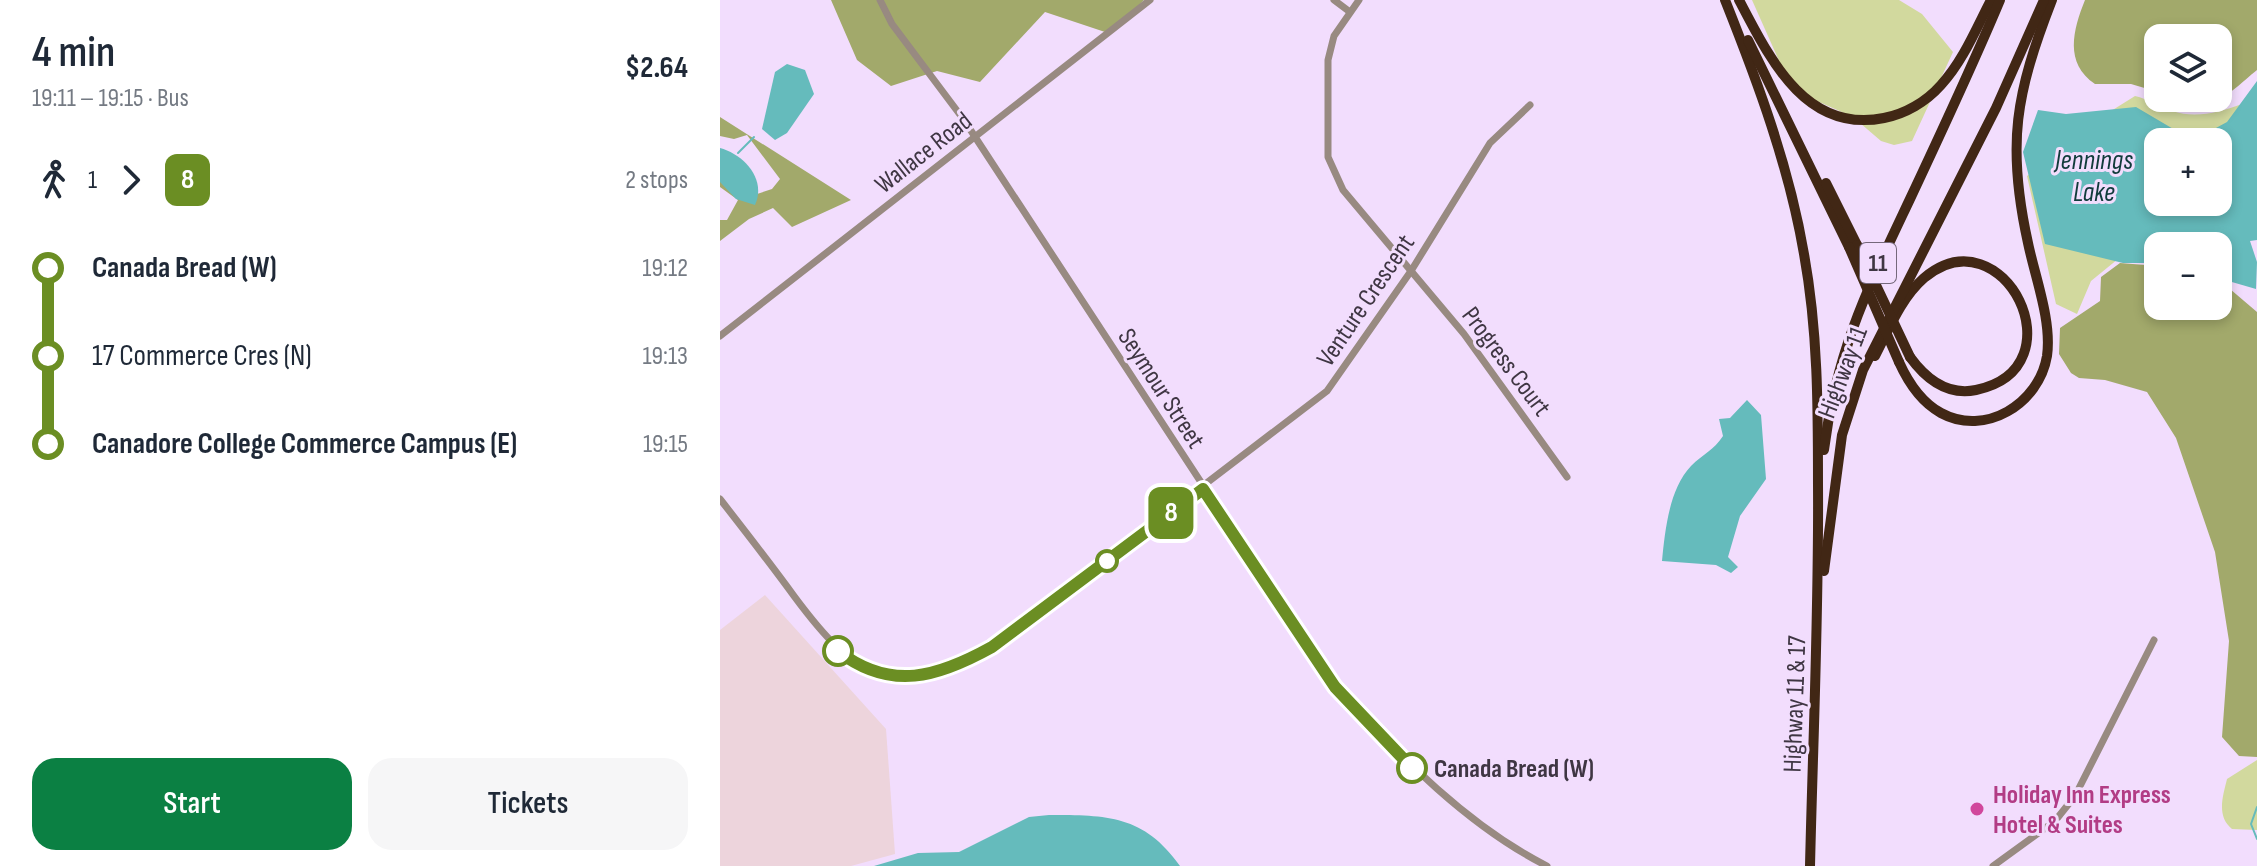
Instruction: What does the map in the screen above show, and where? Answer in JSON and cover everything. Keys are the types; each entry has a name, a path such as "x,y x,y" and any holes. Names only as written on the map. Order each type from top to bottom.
{"highway":[{"path":"1725,0 1853,246"},
{"path":"1725,0 1778,143 1804,254 1819,386 1823,544"},
{"path":"1738,0 1927,403 1943,414 1970,421 1997,417 2016,407 2041,376 2047,356 2046,333 2019,204 2014,145 2022,87 2052,0"},
{"path":"1738,0 1771,59 1801,96 1826,113 1867,120 1906,111 1938,89 1963,54 1991,0"},
{"name":"Highway 11","path":"1823,544 1826,434 1832,392 1849,332 2000,0"},
{"name":"Highway 11","path":"1823,544 1847,415 1870,352 1996,108 2044,0"},
{"path":"1847,415 1898,312 1916,285 1931,273 1958,263 1985,267 2003,277 2022,301 2028,321 2023,353 2013,369 1991,385 1972,391 1951,390 1925,376 1905,359"},
{"name":"Highway 11 & 17","path":"1810,866 1823,544"}],"street":[{"name":"Seymour Street","path":"880,0 892,24 975,137 1335,687 1412,768 1516,850 1547,866"},
{"name":"Wallace Road","path":"720,336 1150,0"},
{"path":"1334,0 1350,12"},
{"name":"Progress Court","path":"1359,0 1334,36 1328,60 1328,157 1343,190 1464,334 1567,477"},
{"name":"Venture Crescent","path":"720,499 838,651 860,668 886,676 914,677 942,671 992,647 1203,489 1327,391 1411,271 1490,143 1530,105"},
{"path":"1993,866 2055,821 2075,796 2154,640"}],"shaded area":[{"path":"831,0 1144,0 1111,34 1045,12 980,82 937,71 891,86 857,60"},
{"path":"1752,0 1899,0 1922,14 1953,52 1912,141 1894,145 1881,141 1853,117 1792,90"},
{"path":"2085,0 2257,0 2257,70 2232,91 2232,24 2144,24 2144,88 2131,84 2095,84 2085,76 2075,56 2077,23"},
{"path":"2135,96 2144,99 2144,112 2232,112 2232,107 2242,104 2232,190 2232,128 2144,128 2144,216 2229,216 2228,224 2203,232 2144,232 2144,251 2118,259 2091,281 2077,314 2056,304 2027,176 2103,116"},
{"path":"720,117 851,200 792,227 773,208 749,219 720,241 720,220 727,220 738,200 720,187 720,155 757,194 772,189 780,179 747,135 734,139 720,136"},
{"path":"2120,263 2144,265 2144,320 2232,320 2232,291 2257,312 2257,757 2239,756 2222,737 2229,641 2215,552 2176,438 2147,392 2105,380 2079,378 2071,373 2059,354 2060,328 2100,301 2101,277"},
{"path":"765,595 886,729 895,854 851,866 720,866 720,630"},
{"path":"2257,760 2257,830 2232,829 2222,812 2227,779"}],"water":[{"path":"787,64 805,70 814,94 787,133 775,140 762,129 775,72"},
{"name":"Jennings Lake","path":"2257,81 2257,240 2250,241 2257,262 2256,289 2232,282 2232,232 2144,232 2144,263 2123,263 2045,244 2023,152 2038,110 2066,114 2136,107 2172,128 2144,128 2144,216 2232,216 2232,128 2216,128 2227,122"},
{"path":"720,148 737,156 751,169 758,186 755,205 736,199 720,182"},
{"path":"1747,400 1761,415 1766,479 1740,516 1728,557 1738,567 1731,573 1716,565 1662,561 1669,511 1678,486 1691,466 1723,436 1719,419 1730,418"},
{"path":"1049,815 1123,821 1152,837 1180,866 874,866 918,853 959,852 1029,817"}],"waterway":[{"path":"738,153 754,137"},
{"path":"2257,807 2251,824 2257,839"}],"bus line":[{"name":"8","path":"838,651 860,668 886,676 914,677 942,671 968,660 992,647 1203,489 1335,687 1412,768"}],"place":[{"name":"Canada Bread (W)","path":"1412,768"},
{"name":"Holiday Inn Express Hotel & Suites","path":"1977,809"}]}
